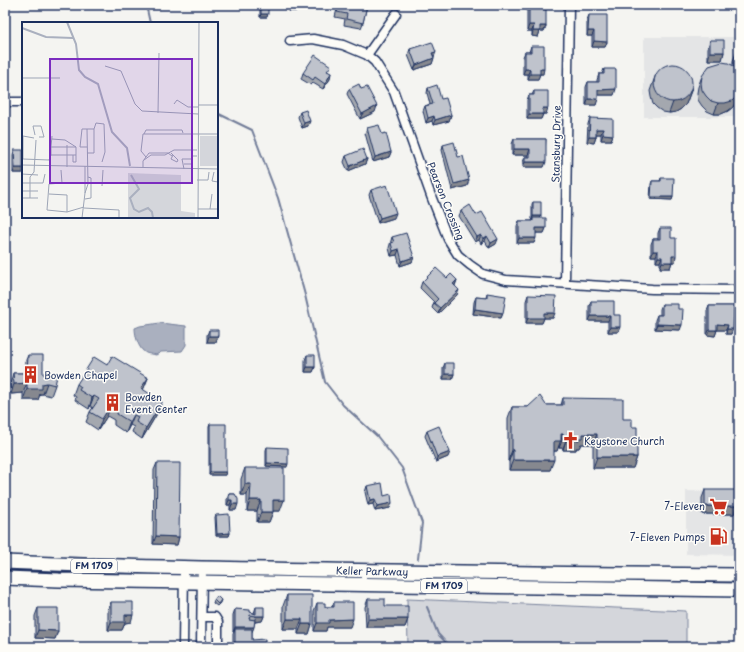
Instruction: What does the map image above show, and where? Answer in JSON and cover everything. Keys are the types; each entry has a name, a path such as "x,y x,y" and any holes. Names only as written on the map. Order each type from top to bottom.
{"main road":[{"name":"Keller Parkway","path":"5,562 184,568 739,575"},
{"path":"495,573 496,586"},
{"name":"Keller Parkway","path":"5,578 739,590"}],"street":[{"name":"Stansbury Drive","path":"565,283 569,5"},
{"path":"367,55 396,14"},
{"name":"Pearson Crossing","path":"290,41 313,39 343,45 367,55 375,62 394,92 431,196 448,238 458,255 483,274 506,280 652,289 739,290"},
{"path":"5,102 22,102"},
{"path":"183,647 184,568"},
{"path":"201,647 202,568"},
{"path":"202,617 215,617 218,622 218,647"}],"shaded area":[{"path":"644,37 739,37 739,117 644,117"},
{"path":"686,491 739,492 739,555 686,554"},
{"path":"407,599 686,611 686,647 408,647"}],"water":[{"path":"160,323 186,326 186,345 182,351 161,352 156,355 143,351 136,338 135,328"}],"building":[{"path":"261,5 268,5 268,14 261,14"},
{"path":"339,5 367,5 363,23 346,19 347,14 337,12"},
{"path":"529,5 540,5 540,9 546,9 546,26 540,26 540,31 533,31 534,25 529,25"},
{"path":"589,15 607,15 607,42 594,41 594,31 588,31"},
{"path":"710,40 724,40 724,52 710,52"},
{"path":"432,42 436,52 432,53 434,58 416,65 410,49"},
{"path":"531,46 544,46 544,69 540,69 540,74 530,74 530,69 525,69 525,52 531,52"},
{"path":"736,53 739,53 739,64 736,64"},
{"path":"315,55 331,66 327,71 331,73 325,84 315,77 313,80 303,73"},
{"path":"722,62 734,66 739,73 739,93 732,101 718,103 711,101 706,96 702,90 701,83 702,76 709,66"},
{"path":"669,64 677,64 684,67 689,72 692,83 689,94 684,99 677,102 669,102 662,99 657,94 654,87 654,79 657,72 662,67"},
{"path":"604,69 616,69 616,89 598,90 598,99 588,99 588,82 599,82 599,74 604,74"},
{"path":"359,84 361,89 367,87 377,106 362,114 349,89"},
{"path":"437,85 441,99 446,98 451,115 435,120 434,116 428,118 425,106 433,104 428,88"},
{"path":"534,91 548,91 548,108 543,108 543,114 529,114 529,95 534,95"},
{"path":"306,110 310,121 304,123 300,112"},
{"path":"590,118 613,119 613,135 603,134 603,129 596,129 596,137 589,137"},
{"path":"379,125 382,134 386,133 391,152 375,157 367,128"},
{"path":"514,139 546,139 546,162 525,162 525,157 530,157 530,149 514,149"},
{"path":"454,142 458,157 463,156 469,180 454,184 443,145"},
{"path":"363,149 367,159 350,166 346,156"},
{"path":"14,150 22,150 22,168 15,168"},
{"path":"661,178 674,178 673,197 651,197 652,181 661,181"},
{"path":"387,185 396,213 380,218 371,190"},
{"path":"533,202 541,202 541,216 533,216"},
{"path":"470,205 476,215 482,212 498,239 491,243 487,236 483,239 481,235 477,237 461,211"},
{"path":"533,218 546,218 546,228 536,228 536,238 519,238 519,221 533,221"},
{"path":"660,228 671,228 671,238 676,238 676,256 672,256 672,262 662,262 662,257 658,257 658,251 653,251 653,239 660,239"},
{"path":"406,233 414,257 402,261 399,249 393,251 391,243 394,242 392,237"},
{"path":"436,268 447,278 451,274 457,280 453,284 459,290 440,308 434,303 438,299 422,282"},
{"path":"487,293 506,296 503,313 475,309 476,297 487,298"},
{"path":"528,295 556,296 555,313 544,313 544,318 528,318"},
{"path":"591,301 614,301 614,315 620,315 620,327 610,327 610,316 591,316"},
{"path":"662,304 678,304 678,309 683,309 682,325 657,324 657,315 662,315"},
{"path":"709,306 734,306 733,329 727,329 728,325 717,324 717,330 709,330"},
{"path":"209,330 218,330 218,336 209,336"},
{"path":"28,355 43,355 43,374 57,376 55,385 47,383 42,384 42,389 27,389 27,383 14,384 13,373 27,373"},
{"path":"307,355 315,355 315,367 307,367"},
{"name":"Bowden Event Center","path":"112,356 148,378 141,388 162,402 146,428 136,422 138,417 134,415 130,422 117,414 118,410 111,405 102,419 90,412 99,399 94,396 92,398 79,390 81,387 77,384 94,357 107,365"},
{"path":"445,363 454,363 454,374 445,374"},
{"name":"Keystone Church","path":"540,396 546,405 563,405 563,398 623,399 623,419 632,419 632,427 637,427 637,457 597,457 597,434 583,434 583,438 579,438 579,440 566,440 567,438 563,438 563,434 561,434 561,441 554,441 554,460 513,460 512,407 528,407"},
{"path":"210,424 226,424 226,472 210,472"},
{"path":"439,426 450,452 437,457 427,431"},
{"path":"267,447 288,448 288,464 267,463"},
{"path":"157,463 180,463 179,537 156,536"},
{"path":"245,468 284,468 284,500 273,500 273,512 261,512 261,500 250,500 251,484 245,484"},
{"path":"382,483 384,496 391,494 392,503 377,506 375,499 370,500 367,486"},
{"path":"705,490 737,490 737,506 705,506"},
{"path":"229,494 235,494 238,499 238,504 232,504 232,500 229,500"},
{"path":"229,514 230,533 217,534 216,515"},
{"path":"287,595 312,595 312,624 302,624 302,619 287,619"},
{"path":"217,596 221,600 218,604 214,600"},
{"path":"368,599 385,599 385,606 408,606 408,619 368,619"},
{"path":"111,602 133,602 133,615 125,615 125,622 111,622"},
{"path":"334,602 353,602 353,619 329,620 329,623 317,623 317,603 325,603 325,607 334,607"},
{"path":"256,607 264,607 264,616 250,615 249,619 255,620 254,627 235,627 235,609 250,610 250,612 256,614"},
{"path":"38,608 58,608 58,631 38,630"},
{"path":"235,629 252,629 252,640 265,639 265,647 255,647 255,644 235,644"}],"waterway":[{"path":"146,5 150,22"},
{"path":"218,113 252,130 278,198 305,295 325,382 343,405 377,436 402,468 422,523 418,559"},
{"path":"427,607 438,634 450,647"}],"place":[{"name":"Bowden Chapel","path":"31,375"},
{"name":"Bowden Event Center","path":"112,403"},
{"name":"Keystone Church","path":"571,441"},
{"name":"7-Eleven","path":"718,506"},
{"name":"7-Eleven Pumps","path":"718,537"}]}
